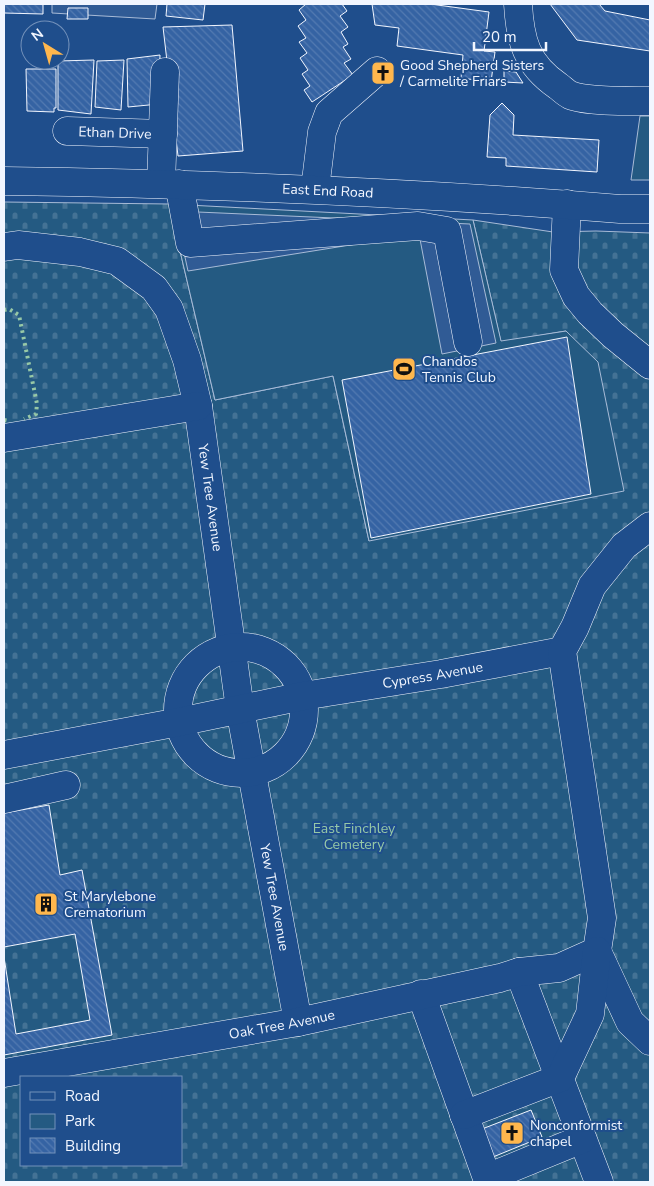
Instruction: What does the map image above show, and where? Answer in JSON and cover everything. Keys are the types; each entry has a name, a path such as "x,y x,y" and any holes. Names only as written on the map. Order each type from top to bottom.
{"main road":[{"path":"518,4 519,26 529,57 552,82 571,95 597,99 650,101"},
{"path":"315,190 322,132 329,113 377,71"},
{"name":"Ethan Drive","path":"164,72 163,134 170,184 190,243 418,226 447,231 468,342"},
{"name":"Ethan Drive","path":"67,131 163,134"},
{"name":"East End Road","path":"4,181 170,184 315,190 567,204 620,209 650,209"},
{"path":"567,204 564,270 576,296 613,335 650,365"},
{"name":"Yew Tree Avenue","path":"4,247 18,245 80,252 117,261 154,288 169,309 187,360 198,406 240,709 298,1022"},
{"path":"4,438 198,406"},
{"path":"464,1115 560,1078 590,1014 602,918 562,651 575,627 592,586 624,546 650,526"},
{"path":"250,647 268,653 284,663 296,678 303,696 304,717 298,736 287,754 271,766 251,772 232,772 213,767 198,756 186,740 179,722 179,702 184,683 196,666 212,654 231,648 250,647"},
{"name":"Cypress Avenue","path":"179,722 303,696 441,674 562,651"},
{"path":"4,755 179,722"},
{"path":"4,799 66,785"},
{"path":"597,951 630,1022 650,1041"},
{"name":"Oak Tree Avenue","path":"4,1073 298,1022 500,978 519,972 559,968 597,951"},
{"path":"519,972 598,1182"},
{"path":"422,994 464,1115 489,1179 582,1139"}],"green space":[{"path":"640,116 650,116 650,180 631,180"},
{"name":"East Finchley Cemetery","path":"4,202 169,204 215,400 333,376 369,541 566,331 501,342 473,220 553,232 650,233 650,1182 4,1182"},
{"name":"Chandos Tennis Club","path":"169,204 473,220 501,341 566,331 598,362 624,491 369,541 333,376 215,400"}],"shaded area":[{"path":"52,4 157,4 155,19 52,13"},
{"path":"175,211 470,224 496,343 442,354 419,234 188,271"}],"building":[{"path":"4,4 43,4 43,14 4,13"},
{"path":"167,4 205,4 203,20 166,16"},
{"path":"306,4 342,4 347,11 340,16 348,27 341,32 348,44 343,47 351,59 344,63 353,75 312,102 304,90 310,86 302,74 308,70 300,58 307,53 299,42 306,38 298,26 306,20 299,10"},
{"path":"372,4 430,4 489,12 484,51 495,52 491,82 461,78 463,55 397,46 399,28 375,25"},
{"path":"550,4 599,4 605,11 650,20 650,51 577,40"},
{"path":"68,8 88,8 88,19 67,19"},
{"path":"232,25 243,151 178,156 163,27"},
{"path":"160,55 159,104 128,107 127,59"},
{"path":"94,60 91,114 58,110 58,70 70,70 70,61"},
{"path":"124,60 121,110 95,107 97,61"},
{"path":"26,70 56,70 56,108 54,108 54,112 27,111"},
{"path":"504,71 516,72 523,83 504,82"},
{"path":"502,103 514,115 513,135 599,140 597,172 506,166 506,158 487,157 490,115"},
{"path":"567,337 591,494 371,538 342,380"},
{"name":"St Marylebone Crematorium","path":"49,805 60,875 82,870 112,1035 4,1055 4,957 16,1034 90,1020 75,934 4,947 4,813"},
{"name":"Nonconformist chapel","path":"531,1110 542,1137 493,1157 482,1129"}],"hedge":[{"path":"4,310 9,309 19,315 37,404 36,414 24,419"},
{"path":"4,420 9,421"}],"place":[{"name":"Good Shepherd Sisters / Carmelite Friars","path":"383,73"},
{"name":"Chandos Tennis Club","path":"404,369"},
{"name":"St Marylebone Crematorium","path":"46,904"},
{"name":"Nonconformist chapel","path":"512,1133"}]}
